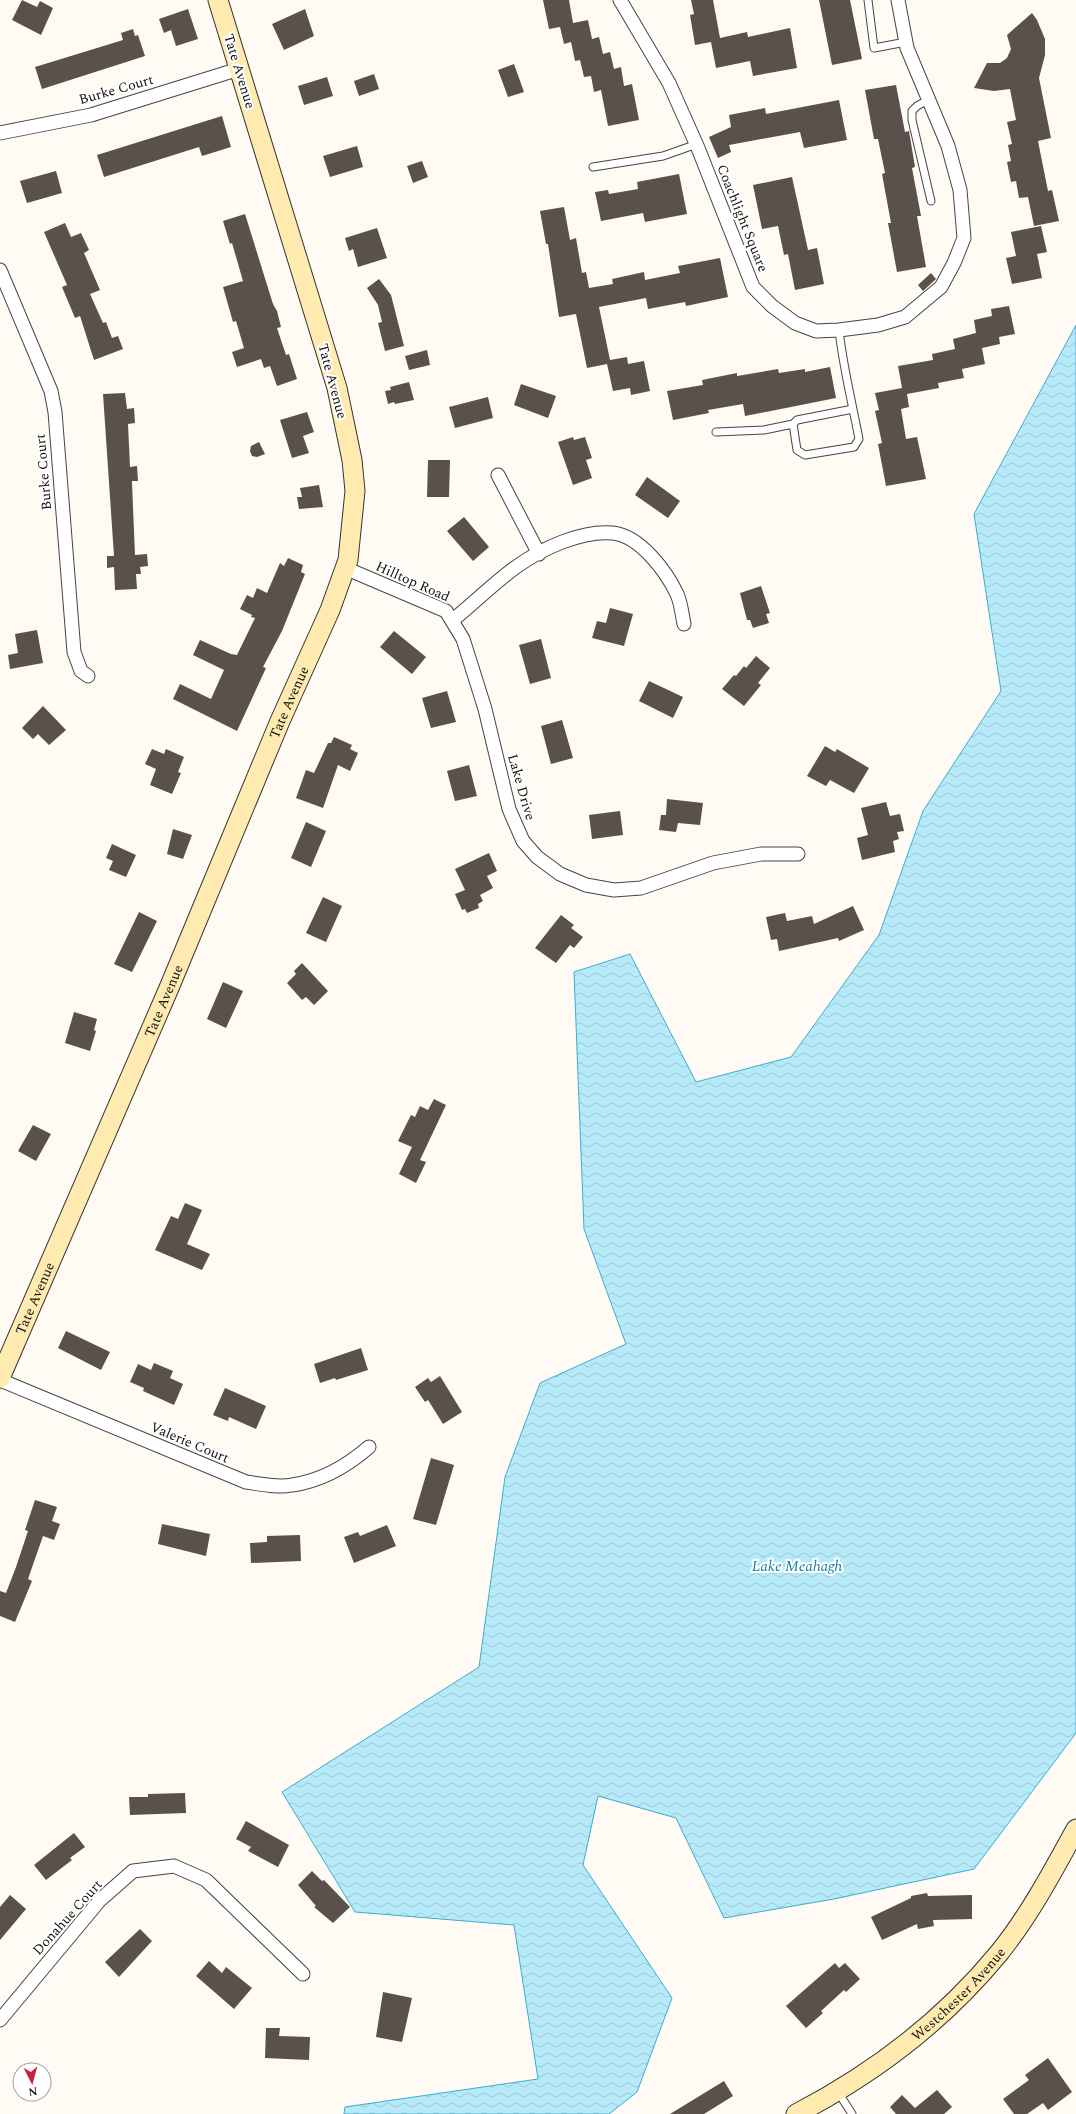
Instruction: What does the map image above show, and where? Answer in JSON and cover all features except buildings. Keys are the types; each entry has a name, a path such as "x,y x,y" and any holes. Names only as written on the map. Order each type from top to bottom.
{"street":[{"name":"Tate Avenue","path":"0,1379 169,988 280,722 330,610 348,560 355,491 352,460 337,388 218,0"},
{"name":"Coachlight Square","path":"620,0 669,83 697,144 753,287 772,306 794,323 816,331 878,325 905,316 941,287 957,257 964,238 960,190 948,146 928,100 906,42 898,0"},
{"name":"Burke Court","path":"0,133 91,115 239,69"},
{"name":"Burke Court","path":"0,270 51,391 55,412 74,652 81,670 88,676"},
{"path":"498,476 539,554"},
{"name":"Hilltop Road","path":"345,568 412,598 446,611 453,620 517,567 539,554 560,543 591,534 614,533 645,549 664,573 677,595 684,624"},
{"name":"Lake Drive","path":"453,620 464,640 485,709 509,809 523,841 537,857 560,874 586,885 607,888 640,888 713,863 761,854 798,854"},
{"name":"Valerie Court","path":"0,1379 246,1482 272,1486 291,1486 314,1480 353,1461 369,1447"},
{"name":"Westchester Avenue","path":"796,2114 838,2092 916,2035 952,2005 996,1957 1048,1882 1076,1829"},
{"name":"Donahue Court","path":"0,2020 100,1900 133,1871 174,1866 206,1880 303,1974"}],"lane":[{"path":"868,0 874,48 906,42"},
{"path":"928,100 917,106 912,111 912,120 931,201"},
{"path":"593,167 663,156 697,144"},
{"path":"793,424 797,450 805,455 854,447 859,439 843,368 838,330"},
{"path":"716,432 764,430 793,424 797,420 853,409"},
{"path":"838,2092 852,2114"}],"water":[{"name":"Lake Meahagh","path":"1076,325 1076,1733 974,1869 834,1899 724,1918 676,1818 598,1796 583,1865 672,1998 637,2092 609,2114 344,2114 345,2107 538,2079 514,1925 355,1912 282,1792 479,1667 505,1477 540,1383 626,1344 584,1229 574,972 630,954 696,1082 791,1057 879,935 923,811 1001,691 974,514"}]}
